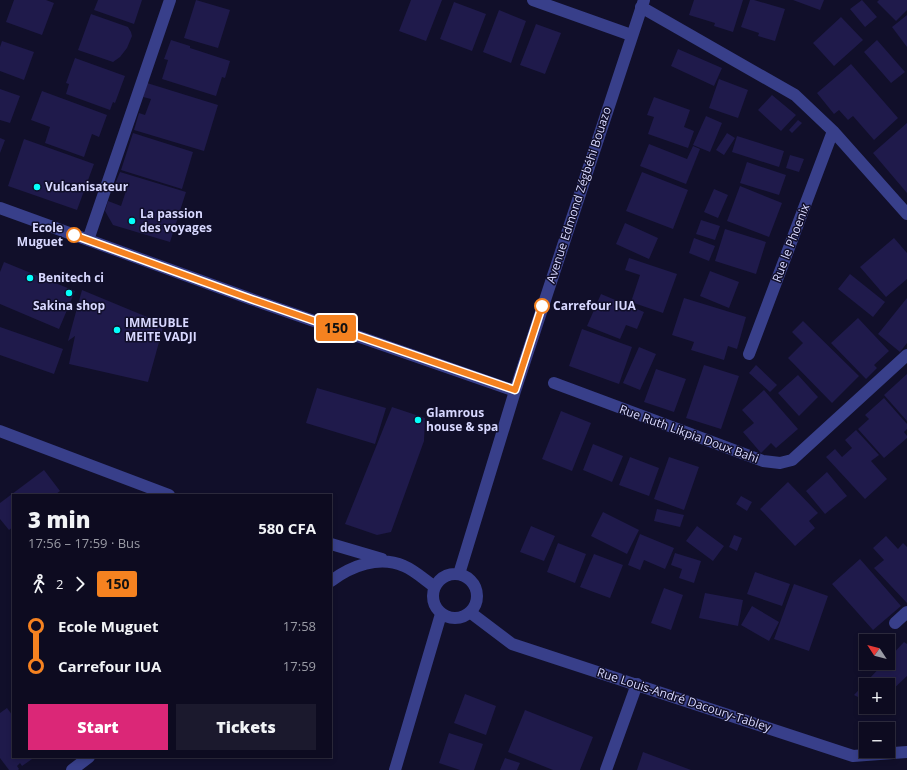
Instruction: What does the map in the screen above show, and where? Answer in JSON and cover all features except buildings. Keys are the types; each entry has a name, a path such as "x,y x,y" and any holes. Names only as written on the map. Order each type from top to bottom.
{"street":[{"path":"88,240 170,0"},
{"path":"533,0 631,35"},
{"path":"642,3 795,94 833,131 907,214"},
{"name":"Avenue Edmond Zégbéhi Bouazo","path":"459,574 515,390 642,3"},
{"name":"Rue le Phoenix","path":"749,354 833,131"},
{"path":"0,208 251,299 515,390"},
{"name":"Rue Ruth Likpia Doux Bahi","path":"554,384 763,461 780,463 792,460 907,355"},
{"path":"0,431 166,494"},
{"path":"332,544 405,566 435,586"},
{"path":"332,580 363,563 389,561"},
{"path":"450,574 459,574 474,582 478,599 476,607 471,613 465,617 457,619 441,614 435,606 432,596 435,586 441,579 450,574"},
{"path":"895,622 907,612"},
{"name":"Rue Louis-André Dacoury-Tabley","path":"471,613 512,644 852,756 907,752"},
{"path":"395,770 441,614"},
{"path":"606,770 637,684"},
{"path":"72,770 88,758"}],"bus line":[{"name":"150","path":"74,235 251,299 515,390 542,306"}],"place":[{"name":"Vulcanisateur","path":"37,187"},
{"name":"La passion des voyages","path":"132,221"},
{"name":"Ecole Muguet","path":"74,235"},
{"name":"Benitech ci","path":"30,278"},
{"name":"Sakina shop","path":"69,293"},
{"name":"Carrefour IUA","path":"542,306"},
{"name":"IMMEUBLE MEITE VADJI","path":"117,330"},
{"name":"Glamrous house & spa","path":"418,420"}]}
